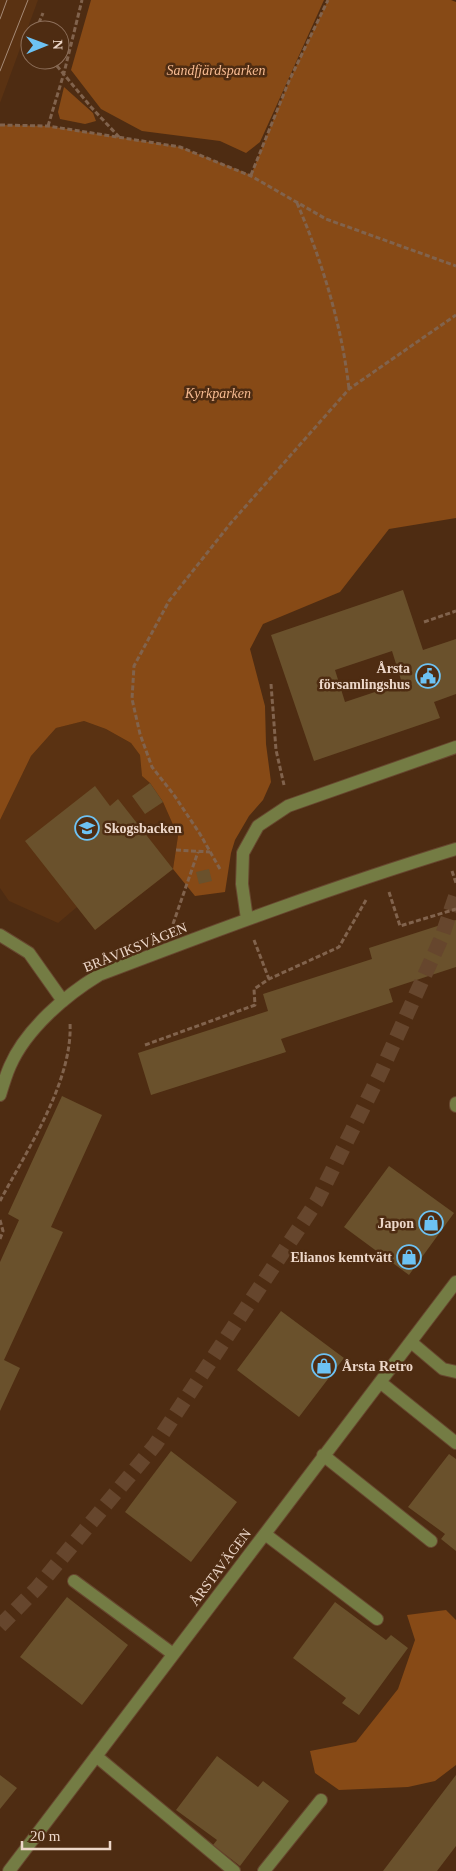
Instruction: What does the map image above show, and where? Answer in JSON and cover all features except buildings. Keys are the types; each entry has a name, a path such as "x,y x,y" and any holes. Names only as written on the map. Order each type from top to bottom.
{"street":[{"path":"246,919 242,884 243,853 258,826 288,806 456,747"},
{"name":"BRÅVIKSVÄGEN","path":"0,1095 11,1064 31,1033 62,1001 82,985 99,975 246,919 456,849"},
{"path":"0,935 29,954 62,1001"},
{"name":"ÅRSTAVÄGEN","path":"8,1871 456,1282"},
{"path":"411,1342 443,1369 456,1372"},
{"path":"380,1382 456,1443"},
{"path":"323,1456 432,1541"},
{"path":"265,1534 377,1619"},
{"path":"74,1581 173,1654"},
{"path":"96,1756 234,1871"},
{"path":"264,1871 321,1800"}],"path":[{"path":"48,126 64,73 82,0"},
{"path":"251,176 289,81 328,0"},
{"path":"40,20 43,13"},
{"path":"61,70 120,138"},
{"path":"0,125 48,126 180,147 251,176 326,219 456,266"},
{"path":"296,202 316,251 345,358 349,390"},
{"path":"225,878 211,852 174,795 152,767 140,734 132,699 134,666 169,600 230,524 349,390 456,316"},
{"path":"424,622 456,611"},
{"path":"271,684 276,750 288,806"},
{"path":"176,850 211,852"},
{"path":"163,951 198,852"},
{"path":"146,1045 255,1005 254,989 269,979 339,947 383,872"},
{"path":"394,907 400,926 456,909"},
{"path":"254,941 269,979"},
{"path":"0,1201 47,1112 62,1079 70,1024 62,1001"},
{"path":"0,1220 4,1231 0,1239"}],"shaded area":[{"path":"0,0 38,0 31,20 20,20 20,49 0,103"},
{"name":"Skogsbacken","path":"84,721 106,729 131,743 140,755 142,776 150,783 163,802 178,836 173,869 95,930 77,907 58,923 9,901 0,888 0,820 31,756 56,728"}],"green space":[{"name":"Sandfjärdsparken","path":"91,0 324,0 260,142 246,153 220,141 142,131 101,109 71,70"},
{"name":"Kyrkparken","path":"328,0 451,0 456,2 456,518 389,529 340,592 263,624 250,649 265,706 266,744 271,782 263,800 249,816 235,840 225,892 195,896 173,869 178,836 163,802 150,783 142,776 140,755 131,743 106,729 84,721 56,728 31,756 0,820 0,125 48,126 180,147 251,175 289,81"},
{"path":"64,87 93,113 96,121 85,124 60,119 58,112"},
{"path":"446,1610 456,1620 456,1765 435,1781 408,1787 339,1790 315,1773 310,1751 356,1742 398,1689 415,1640 407,1615"}],"tunnel":[{"path":"0,1626 37,1588 155,1445 317,1201 379,1076 441,939 456,895"}],"tram line":[{"path":"0,19 7,0"},
{"path":"0,71 28,0"}],"place":[{"name":"Årsta församlingshus","path":"428,676"},
{"name":"Skogsbacken","path":"87,828"},
{"name":"Japon","path":"431,1223"},
{"name":"Elianos kemtvätt","path":"409,1257"},
{"name":"Årsta Retro","path":"324,1366"}]}
